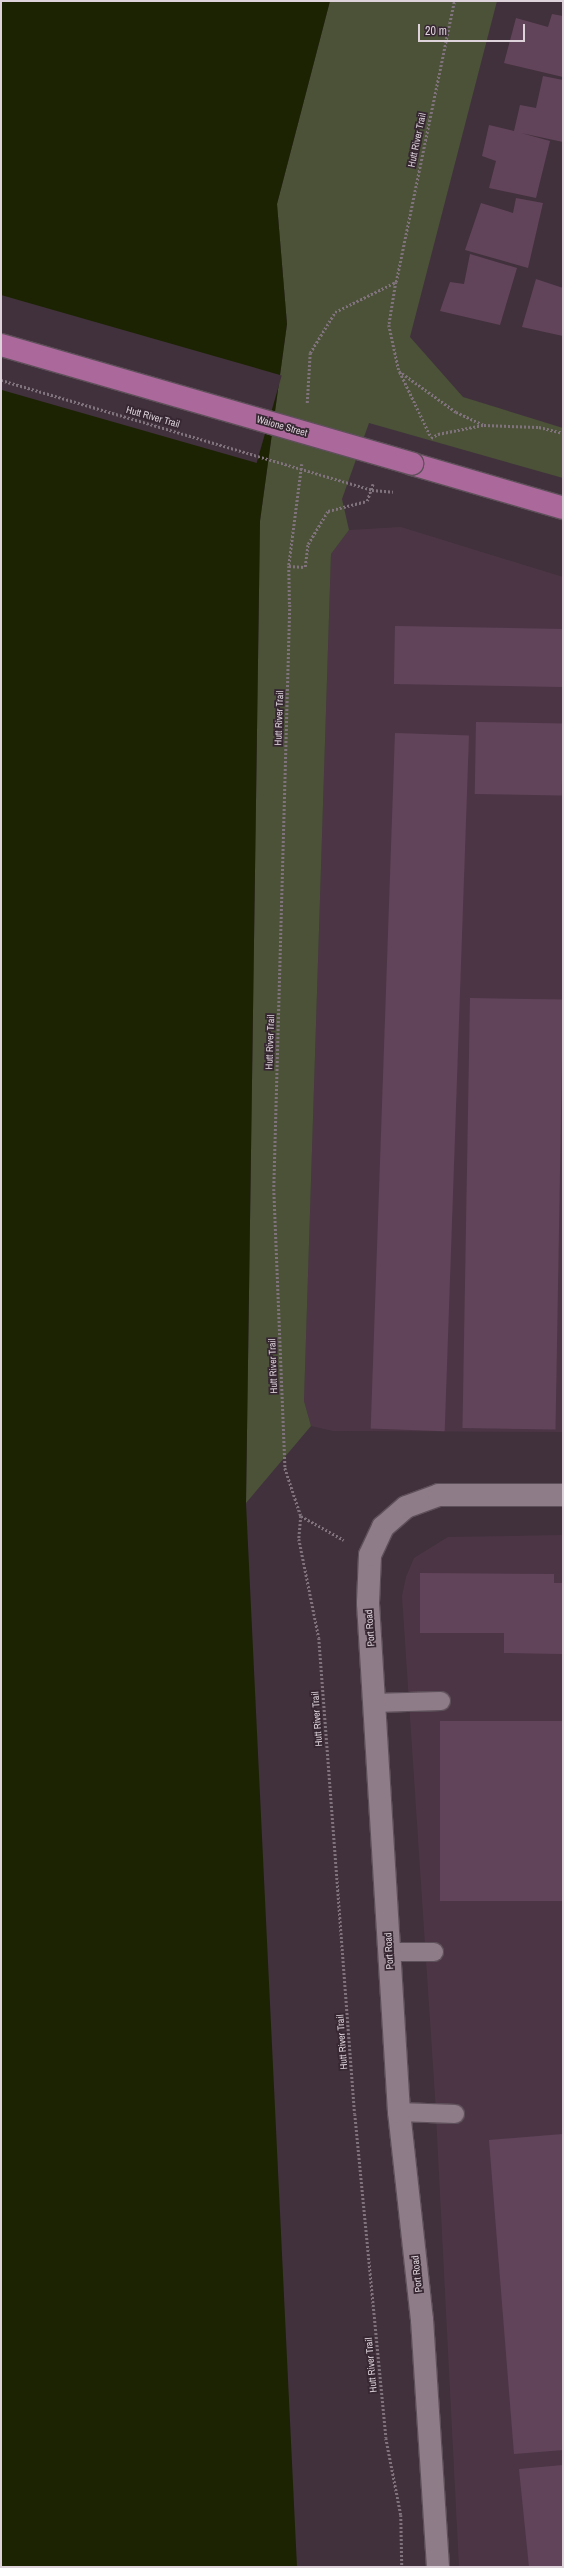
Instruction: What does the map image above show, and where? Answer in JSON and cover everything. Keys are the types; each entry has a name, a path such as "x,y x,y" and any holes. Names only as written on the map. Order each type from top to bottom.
{"main road":[{"name":"Waione Street","path":"1,345 563,508"}],"street":[{"name":"Port Road","path":"438,2567 422,2320 398,2112 368,1603 370,1555 383,1527 406,1507 439,1494 563,1495"}],"lane":[{"path":"374,1702 441,1701"},
{"path":"389,1952 434,1952"},
{"path":"398,2112 455,2114"}],"path":[{"name":"Hutt River Trail","path":"431,437 399,371 389,325 396,282 454,1"},
{"path":"307,410 310,353 335,312 396,282"},
{"path":"399,371 456,412 484,425"},
{"name":"Hutt River Trail","path":"1,380 372,490 367,501 328,511 308,544 305,567 289,566"},
{"path":"418,466 431,437 484,425 539,427 563,433"},
{"name":"Hutt River Trail","path":"302,456 289,566 290,605 274,1189 285,1468 301,1516 299,1539 319,1638 355,2114 386,2438 401,2515 402,2567"},
{"path":"301,1516 370,1555"}],"shaded area":[{"path":"1,1 330,1 277,204 287,324 260,521 246,1503 297,2567 1,2567"},
{"path":"330,1 497,1 410,337 463,397 563,428 563,478 369,423 342,499 349,530 331,554 304,1401 311,1426 246,1503 260,521 287,324 277,204"},
{"path":"401,527 563,577 563,1432 333,1431 311,1426 304,1401 331,554 349,530"},
{"path":"563,1535 563,2567 459,2567 435,2096 402,1596 406,1577 414,1558 448,1537"}],"pier":[{"path":"1,295 282,375 257,463 1,390"}],"building":[{"path":"552,14 563,16 563,77 504,63 516,18 548,27"},
{"path":"543,76 563,80 563,142 521,133 550,141 536,198 489,188 496,161 482,156 489,125 514,131 520,105 536,108"},
{"path":"516,198 543,203 528,268 465,250 481,203 513,213"},
{"path":"470,254 517,268 500,325 440,311 450,282 464,284"},
{"path":"536,279 563,288 563,336 522,327"},
{"path":"395,626 563,629 562,687 394,684"},
{"path":"476,722 563,724 562,796 475,794"},
{"path":"395,733 469,736 445,1431 371,1429"},
{"path":"470,998 563,1000 555,1430 462,1428"},
{"path":"420,1573 554,1574 554,1583 563,1583 563,1654 504,1653 504,1633 420,1633"},
{"path":"440,1721 563,1721 563,1901 440,1901"},
{"path":"563,2134 563,2450 514,2454 489,2140"},
{"path":"563,2465 563,2567 529,2567 519,2469"}]}
